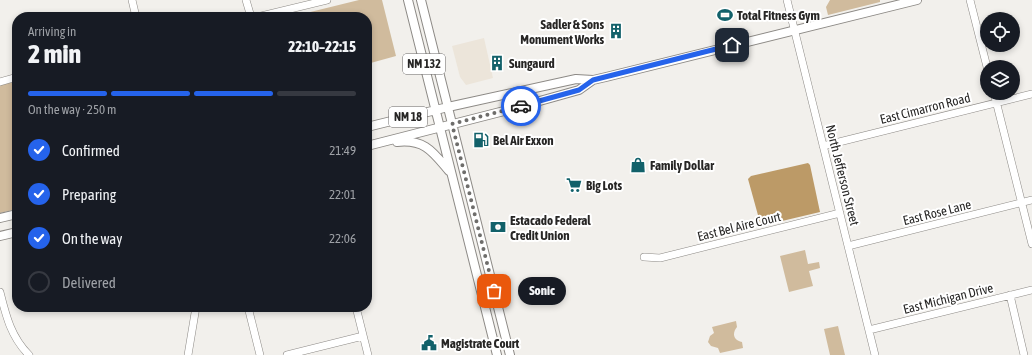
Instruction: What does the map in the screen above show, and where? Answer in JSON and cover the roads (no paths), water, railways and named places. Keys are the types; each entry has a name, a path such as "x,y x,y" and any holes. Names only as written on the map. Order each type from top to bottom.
{"main road":[{"name":"NM 132","path":"408,0 440,127"},
{"name":"NM 132","path":"421,0 452,124"},
{"path":"448,107 576,79 593,80 917,0"},
{"path":"440,127 579,90 593,80"},
{"name":"NM 18","path":"372,126 448,107"},
{"path":"452,124 510,355"},
{"name":"NM 18","path":"372,145 440,127 497,355"},
{"path":"386,141 414,142 425,146 437,156 452,174"},
{"path":"0,218 12,215"},
{"path":"0,236 12,233"}],"street":[{"path":"132,0 135,12"},
{"path":"246,0 250,12"},
{"path":"275,12 316,1 327,0"},
{"name":"North Jefferson Street","path":"787,0 876,355"},
{"path":"970,0 985,60"},
{"path":"0,82 12,78"},
{"name":"East Cimarron Road","path":"824,146 1032,94"},
{"path":"996,100 1032,244"},
{"name":"East Rose Lane","path":"848,246 1032,200"},
{"name":"East Bel Aire Court","path":"644,257 660,258 840,213"},
{"name":"East Michigan Drive","path":"869,330 1032,290"},
{"path":"0,292 9,326 21,347 29,355"},
{"path":"1010,295 1024,355"},
{"path":"188,355 195,312"},
{"path":"249,312 260,355"},
{"path":"357,312 368,355"},
{"path":"287,355 363,336"}],"place":[{"name":"Total Fitness Gym","path":"725,15"},
{"name":"Sadler & Sons Monument Works","path":"616,31"},
{"name":"Sungaurd","path":"497,63"},
{"name":"Bel Air Exxon","path":"481,140"},
{"name":"Family Dollar","path":"638,165"},
{"name":"Big Lots","path":"574,185"},
{"name":"Estacado Federal Credit Union","path":"498,227"},
{"name":"Sonic","path":"494,291"},
{"name":"Magistrate Court","path":"429,343"}]}
